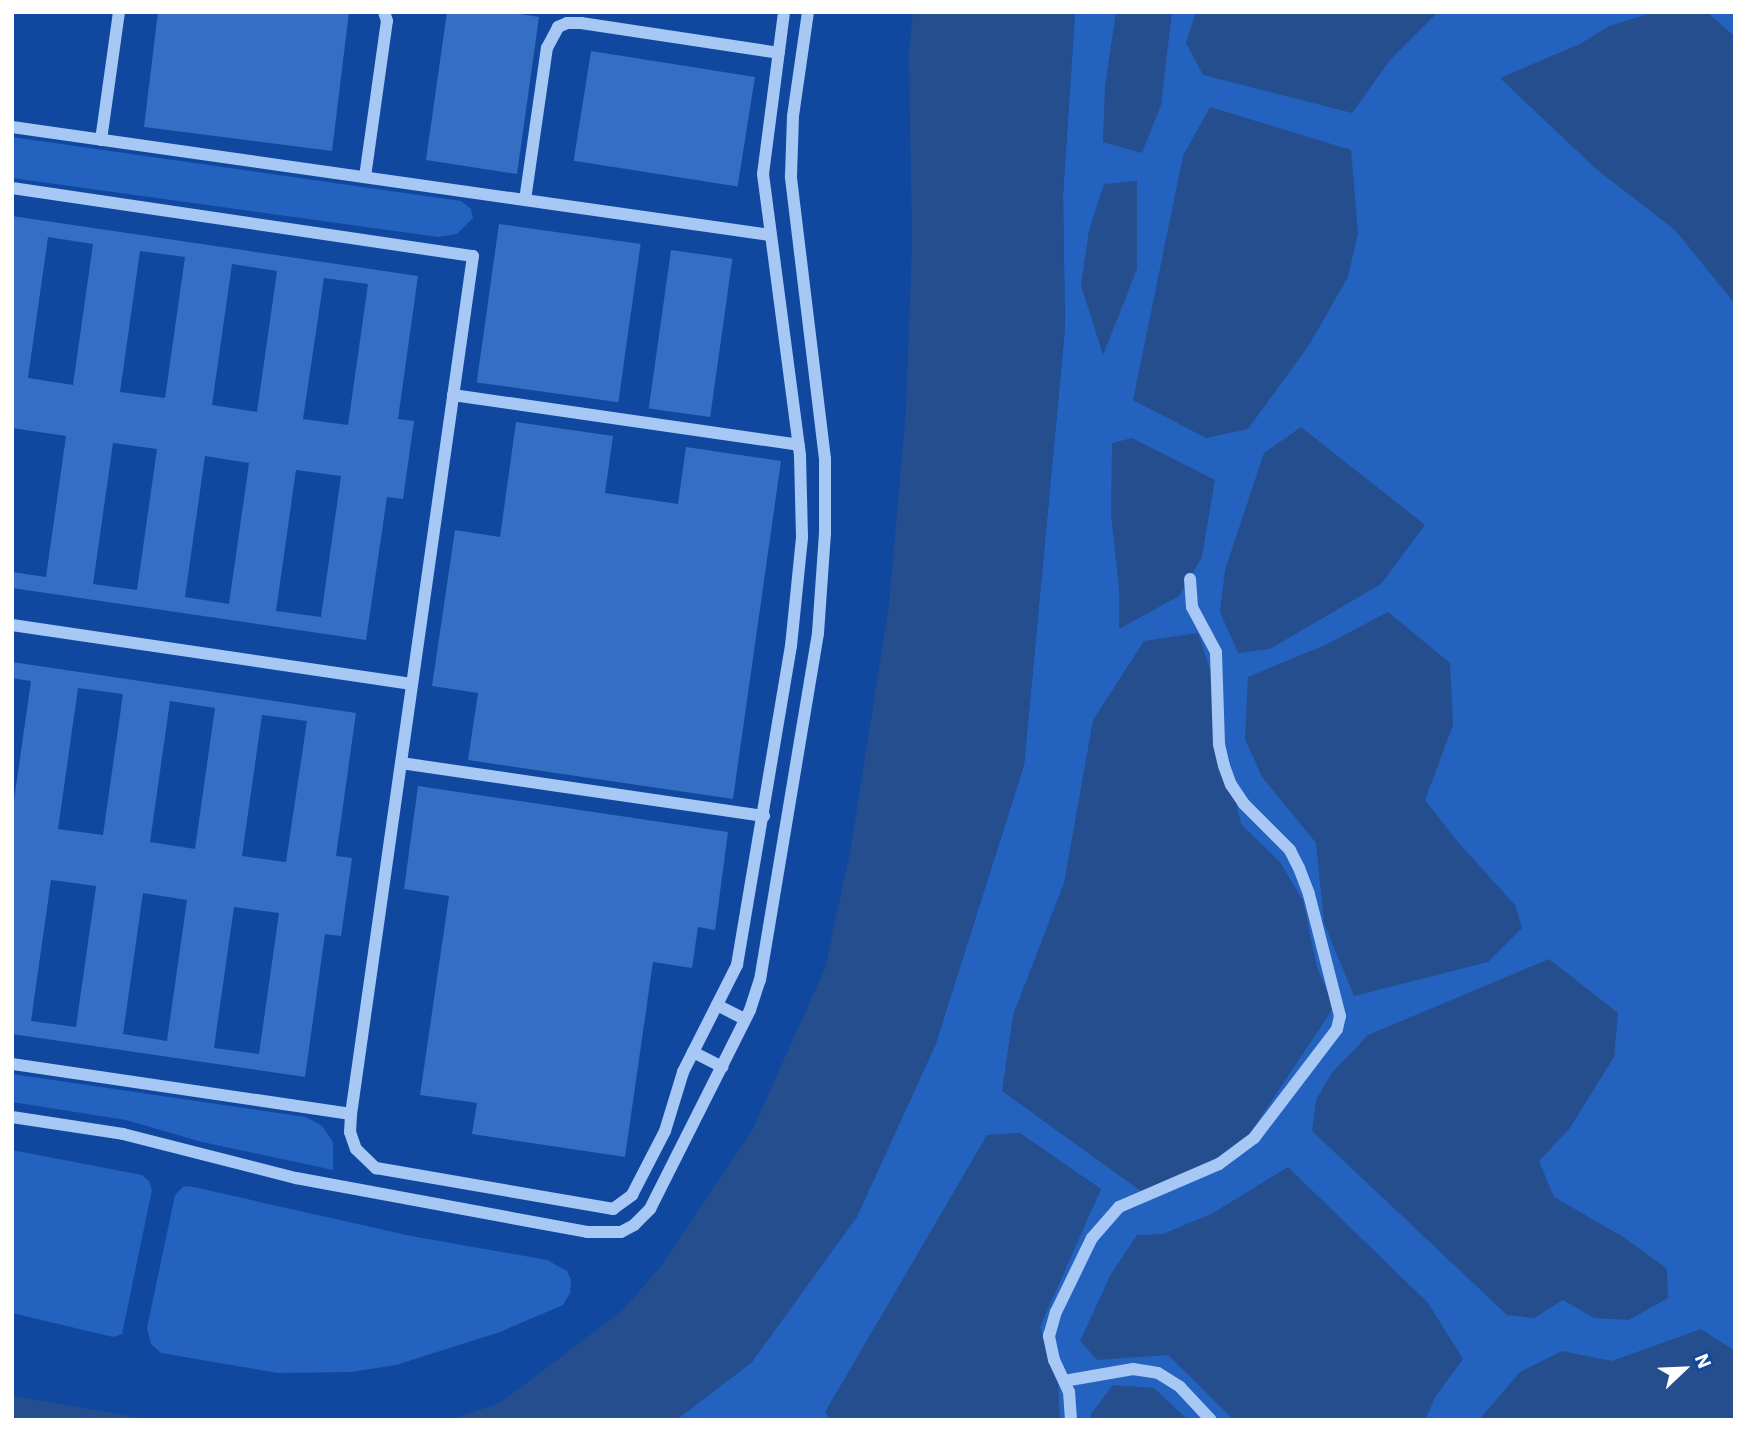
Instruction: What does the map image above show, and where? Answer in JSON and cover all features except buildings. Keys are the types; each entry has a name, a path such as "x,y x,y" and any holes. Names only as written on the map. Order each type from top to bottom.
{"lane":[{"path":"101,140 119,12"},
{"path":"365,177 387,21 384,12"},
{"path":"12,188 473,256 350,1132 356,1149 368,1163 385,1171 613,1209 632,1195 654,1152 670,1119 683,1073 740,956 800,575 803,508 798,445 765,198 764,156 784,12"},
{"path":"12,1117 123,1134 296,1178 587,1232 613,1233 634,1225 650,1209 722,1067 757,989 819,622 825,490 815,377 790,166 793,116 808,12"},
{"path":"525,200 547,48 558,27 567,23 581,23 779,53"},
{"path":"12,127 770,235"},
{"path":"786,354 811,350"},
{"path":"790,382 815,377"},
{"path":"453,395 798,445"},
{"path":"1072,1420 1071,1402 1054,1360 1049,1336 1056,1312 1092,1238 1119,1207 1219,1164 1254,1138 1331,1038 1340,1016 1309,894 1299,868 1290,850 1244,804 1224,766 1219,744 1216,652 1192,607 1190,579"},
{"path":"12,625 412,684"},
{"path":"401,763 764,816"},
{"path":"717,1005 745,1019"},
{"path":"693,1052 722,1067"},
{"path":"12,1064 351,1114"},
{"path":"1064,1381 1133,1369 1158,1373 1180,1387 1211,1420"}],"shaded area":[{"path":"913,12 1075,12 1063,195 1065,328 1024,765 935,1046 857,1217 752,1362 676,1420 449,1420 500,1403 623,1310 661,1266 753,1129 825,968 850,853 889,605 906,410 912,244 909,53"},
{"path":"1075,12 1735,12 1735,1420 676,1420 752,1362 935,1046 1024,765 1065,328 1063,195"},
{"path":"1116,12 1172,12 1161,105 1142,153 1103,142 1105,86"},
{"path":"1196,12 1438,12 1390,60 1352,113 1203,75 1186,43"},
{"path":"1655,12 1707,12 1735,37 1735,304 1675,230 1596,169 1500,78 1580,44 1609,26"},
{"path":"1210,107 1351,150 1358,233 1348,277 1309,345 1248,429 1206,438 1133,400 1183,156"},
{"path":"12,137 461,201 471,209 473,218 457,234 438,237 12,178"},
{"path":"1137,181 1137,269 1103,355 1081,285 1089,230 1104,184"},
{"path":"1301,427 1425,525 1381,584 1270,649 1238,653 1220,612 1225,570 1264,453"},
{"path":"1132,438 1215,480 1202,557 1179,596 1119,629 1119,589 1111,515 1112,443"},
{"path":"1388,612 1450,663 1453,725 1425,800 1457,841 1515,905 1522,928 1488,962 1354,996 1324,923 1316,843 1262,777 1245,739 1248,677 1325,645"},
{"path":"1198,633 1219,696 1226,759 1241,824 1280,862 1303,901 1317,967 1334,1007 1238,1151 1142,1192 1002,1091 1013,1015 1064,883 1093,720 1144,641"},
{"path":"1549,959 1618,1013 1614,1057 1570,1128 1539,1161 1554,1197 1625,1238 1667,1269 1668,1298 1629,1320 1594,1318 1563,1300 1534,1318 1507,1315 1312,1131 1316,1100 1331,1074 1368,1035"},
{"path":"12,1074 306,1117 322,1126 333,1142 333,1170 202,1142 126,1120 12,1102"},
{"path":"1020,1133 1101,1189 1040,1327 1058,1382 1060,1420 831,1420 825,1412 987,1135"},
{"path":"12,1150 142,1175 149,1181 152,1190 122,1334 113,1337 12,1313"},
{"path":"1288,1167 1428,1303 1463,1359 1436,1396 1425,1420 1234,1420 1168,1355 1097,1360 1080,1341 1111,1274 1137,1235 1163,1234 1213,1213"},
{"path":"189,1186 411,1236 547,1260 567,1271 571,1280 570,1293 563,1305 500,1332 396,1365 351,1372 278,1373 161,1353 151,1344 147,1328 175,1195 183,1187"},
{"path":"1701,1329 1735,1351 1735,1420 1479,1420 1520,1372 1562,1351 1612,1361"},
{"path":"1113,1385 1154,1388 1188,1420 1091,1420 1091,1414"},
{"path":"14,1396 151,1420 12,1420"}]}
